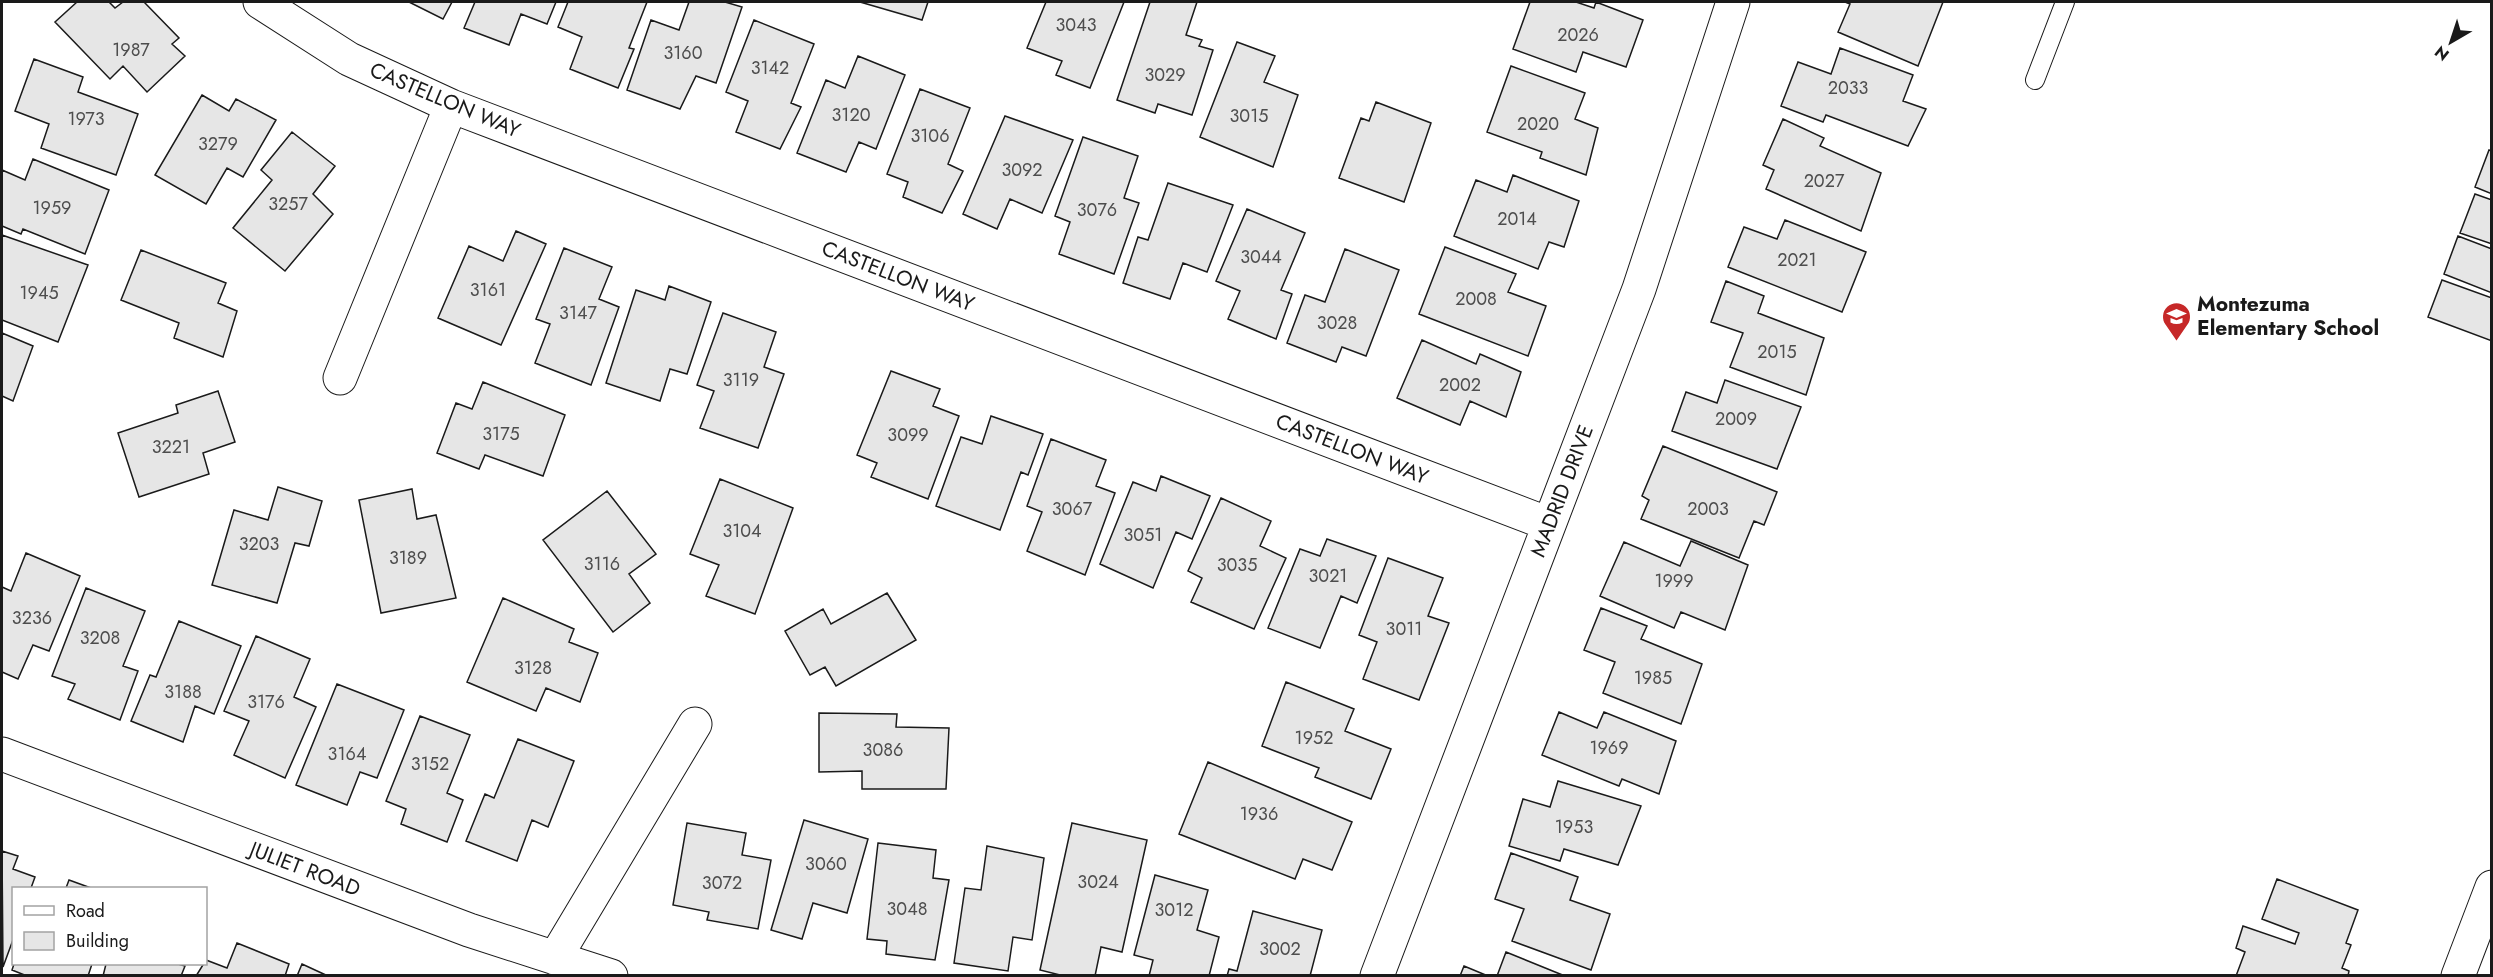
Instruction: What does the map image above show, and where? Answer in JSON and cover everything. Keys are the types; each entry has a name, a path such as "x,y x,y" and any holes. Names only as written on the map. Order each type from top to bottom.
{"street":[{"name":"CASTELLON WAY","path":"260,2 349,59 451,106 1549,524"},
{"name":"MADRID DRIVE","path":"1377,975 1639,289 1733,2"},
{"path":"340,378 451,106"},
{"path":"555,958 695,724"},
{"name":"JULIET ROAD","path":"2,754 458,926 611,975"},
{"path":"2462,974 2492,886"}],"lane":[{"path":"2035,80 2065,2"}],"building":[{"path":"77,2 109,2 115,8 123,2 144,2 179,38 172,44 185,56 147,92 123,66 110,79 55,22"},
{"path":"409,2 452,2 443,19"},
{"path":"475,2 556,2 547,24 521,14 509,45 464,28"},
{"path":"568,2 647,2 629,48 634,49 618,88 570,69 582,37 558,27"},
{"path":"689,2 725,2 742,7 716,83 696,76 680,109 627,90 651,20 679,30"},
{"path":"860,2 928,2 922,20"},
{"path":"1046,2 1124,2 1090,88 1056,75 1062,61 1027,48"},
{"path":"1150,2 1197,2 1186,35 1202,40 1199,46 1213,50 1192,115 1158,104 1155,113 1117,100"},
{"path":"1530,2 1576,2 1594,8 1596,2 1643,20 1626,67 1583,52 1576,72 1513,49"},
{"path":"1845,2 1943,2 1918,66 1838,32 1850,4"},
{"path":"754,20 814,44 791,103 801,107 780,149 736,132 748,101 726,92"},
{"path":"1237,42 1275,56 1264,82 1298,95 1273,167 1200,137"},
{"path":"1840,48 1913,75 1903,101 1926,109 1908,146 1826,115 1823,122 1781,106 1798,62 1831,74"},
{"path":"858,56 905,75 876,149 859,142 846,172 797,153 826,80 845,88"},
{"path":"34,59 83,77 78,92 138,114 116,175 41,148 49,124 15,111"},
{"path":"1511,66 1585,93 1575,119 1598,128 1586,175 1540,158 1542,152 1487,132"},
{"path":"920,89 970,108 948,164 963,171 942,213 903,197 908,182 887,174"},
{"path":"202,95 229,111 236,99 276,120 243,177 227,168 206,204 155,175"},
{"path":"1376,102 1431,123 1404,202 1339,178 1361,118 1369,121"},
{"path":"1005,116 1073,140 1042,213 1010,199 997,229 963,214"},
{"path":"1783,119 1824,138 1820,146 1881,173 1861,231 1766,189 1774,170 1763,165"},
{"path":"292,132 335,166 313,194 333,214 285,271 233,228 272,180 261,170"},
{"path":"1083,137 1138,156 1124,198 1139,203 1114,274 1059,254 1070,222 1055,216"},
{"path":"2489,150 2492,151 2492,194 2475,187"},
{"path":"33,159 109,190 85,254 23,229 21,234 2,226 2,170 25,180"},
{"path":"1513,175 1579,201 1564,247 1549,242 1538,269 1454,236 1476,180 1507,192"},
{"path":"1168,183 1233,205 1207,272 1183,263 1170,299 1123,283 1138,237 1148,240"},
{"path":"2475,194 2492,200 2492,244 2460,233"},
{"path":"1247,209 1305,233 1281,290 1292,294 1276,339 1228,319 1240,291 1216,281"},
{"path":"1785,220 1866,252 1842,312 1728,267 1744,227 1777,239"},
{"path":"516,231 546,244 501,345 438,318 469,246 503,261"},
{"path":"2,235 88,265 58,342 2,320"},
{"path":"2458,236 2492,249 2492,293 2444,274"},
{"path":"1445,247 1516,274 1508,292 1546,306 1528,356 1419,314"},
{"path":"564,248 612,267 599,299 619,307 591,385 535,363 550,324 536,319"},
{"path":"1345,249 1399,270 1366,356 1342,347 1336,362 1287,343 1305,295 1325,302"},
{"path":"141,250 226,283 218,303 237,311 223,357 174,338 179,323 121,300"},
{"path":"2442,280 2492,298 2492,341 2428,317"},
{"path":"1726,281 1764,296 1758,313 1824,338 1806,395 1730,367 1743,333 1711,322"},
{"path":"669,286 711,302 687,374 670,369 660,401 606,383 636,290 665,300"},
{"path":"723,313 776,332 764,367 784,374 758,448 700,428 714,391 697,385"},
{"path":"2,333 33,346 13,401 2,396"},
{"path":"1422,340 1476,364 1480,354 1521,372 1506,417 1470,401 1460,425 1397,398"},
{"path":"891,371 940,389 933,406 959,416 928,499 871,477 877,463 857,455"},
{"path":"1725,380 1801,407 1777,469 1672,431 1686,392 1717,403"},
{"path":"483,382 565,415 543,476 485,455 479,469 437,453 456,403 472,409"},
{"path":"218,391 235,442 203,453 209,474 139,497 118,433 178,413 176,405"},
{"path":"991,416 1043,434 1028,475 1021,472 1000,530 936,506 961,437 982,444"},
{"path":"1051,439 1106,460 1096,486 1115,493 1085,575 1027,551 1042,512 1027,506"},
{"path":"1663,446 1777,492 1764,525 1754,521 1739,558 1641,519 1649,500 1642,496"},
{"path":"1161,476 1210,496 1192,539 1176,532 1153,588 1100,564 1133,482 1156,491"},
{"path":"720,479 793,508 755,614 706,596 719,565 690,554"},
{"path":"278,487 322,501 309,546 295,543 277,603 212,585 234,510 268,520"},
{"path":"412,489 417,519 436,515 456,598 381,613 359,500"},
{"path":"607,491 656,554 629,574 650,603 613,632 543,540"},
{"path":"1221,498 1271,521 1260,546 1286,558 1254,629 1191,602 1202,578 1188,571"},
{"path":"1327,539 1376,556 1357,603 1341,596 1320,648 1268,628 1300,549 1320,556"},
{"path":"1691,541 1748,565 1725,630 1681,612 1674,628 1600,596 1624,542 1680,566"},
{"path":"26,553 80,576 49,651 33,645 18,679 2,672 2,587 11,591"},
{"path":"1388,558 1443,578 1428,616 1449,623 1419,700 1363,679 1377,642 1359,635"},
{"path":"86,588 145,611 123,666 138,671 120,720 68,699 75,684 52,676"},
{"path":"887,593 916,640 836,686 825,667 810,675 785,631 823,609 831,624"},
{"path":"503,598 574,629 569,642 598,653 580,702 546,688 536,711 467,682"},
{"path":"1601,608 1647,626 1641,639 1702,664 1681,724 1603,693 1615,662 1584,650"},
{"path":"179,621 241,646 214,714 195,706 183,742 131,721 150,675 156,677"},
{"path":"256,636 310,659 294,697 316,707 285,778 234,755 249,721 224,711"},
{"path":"1286,682 1354,709 1345,731 1391,749 1371,799 1315,777 1319,768 1262,746"},
{"path":"337,684 404,710 377,778 360,772 347,805 296,785"},
{"path":"1559,712 1597,728 1604,712 1676,741 1659,794 1622,779 1619,786 1542,755"},
{"path":"819,713 897,714 896,727 949,728 946,789 862,789 862,771 819,772"},
{"path":"420,716 470,735 447,793 463,800 447,842 401,824 406,809 386,801"},
{"path":"518,739 574,761 548,827 532,820 517,861 466,841 485,794 494,798"},
{"path":"1208,762 1352,822 1332,870 1303,859 1295,879 1179,834"},
{"path":"1558,781 1641,806 1618,865 1564,849 1560,861 1509,846 1523,799 1550,807"},
{"path":"804,820 868,839 847,913 813,903 802,939 771,930"},
{"path":"687,823 746,833 742,855 771,860 758,929 707,920 709,912 673,905"},
{"path":"1072,823 1147,840 1122,952 1101,947 1095,976 1064,976 1040,970"},
{"path":"878,843 936,850 933,878 949,880 935,960 886,954 887,941 867,939"},
{"path":"987,846 1044,858 1032,940 1013,937 1008,971 954,963 965,888 981,890"},
{"path":"2,851 18,856 13,869 35,877 31,887 12,887 12,942 3,967"},
{"path":"1511,853 1578,877 1570,900 1610,914 1591,970 1512,941 1524,909 1495,899"},
{"path":"1155,875 1208,890 1197,930 1219,937 1209,976 1149,976 1153,960 1134,955"},
{"path":"2277,879 2358,910 2346,943 2351,945 2342,968 2349,971 2348,976 2236,976 2245,952 2236,948 2243,926 2295,944 2299,933 2262,919"},
{"path":"69,880 88,887 66,887"},
{"path":"1253,911 1322,930 1310,976 1227,976 1229,969 1237,971"},
{"path":"237,943 289,964 285,976 196,976 203,965 207,965 207,960 227,968"},
{"path":"1506,952 1565,976 1497,976"},
{"path":"302,964 328,976 297,976"},
{"path":"14,965 92,965 88,976 27,976 12,970"},
{"path":"106,965 185,966 181,976 103,976"},
{"path":"1464,966 1488,976 1460,976"}],"place":[{"name":"Montezuma Elementary School","path":"2176,342"}]}
